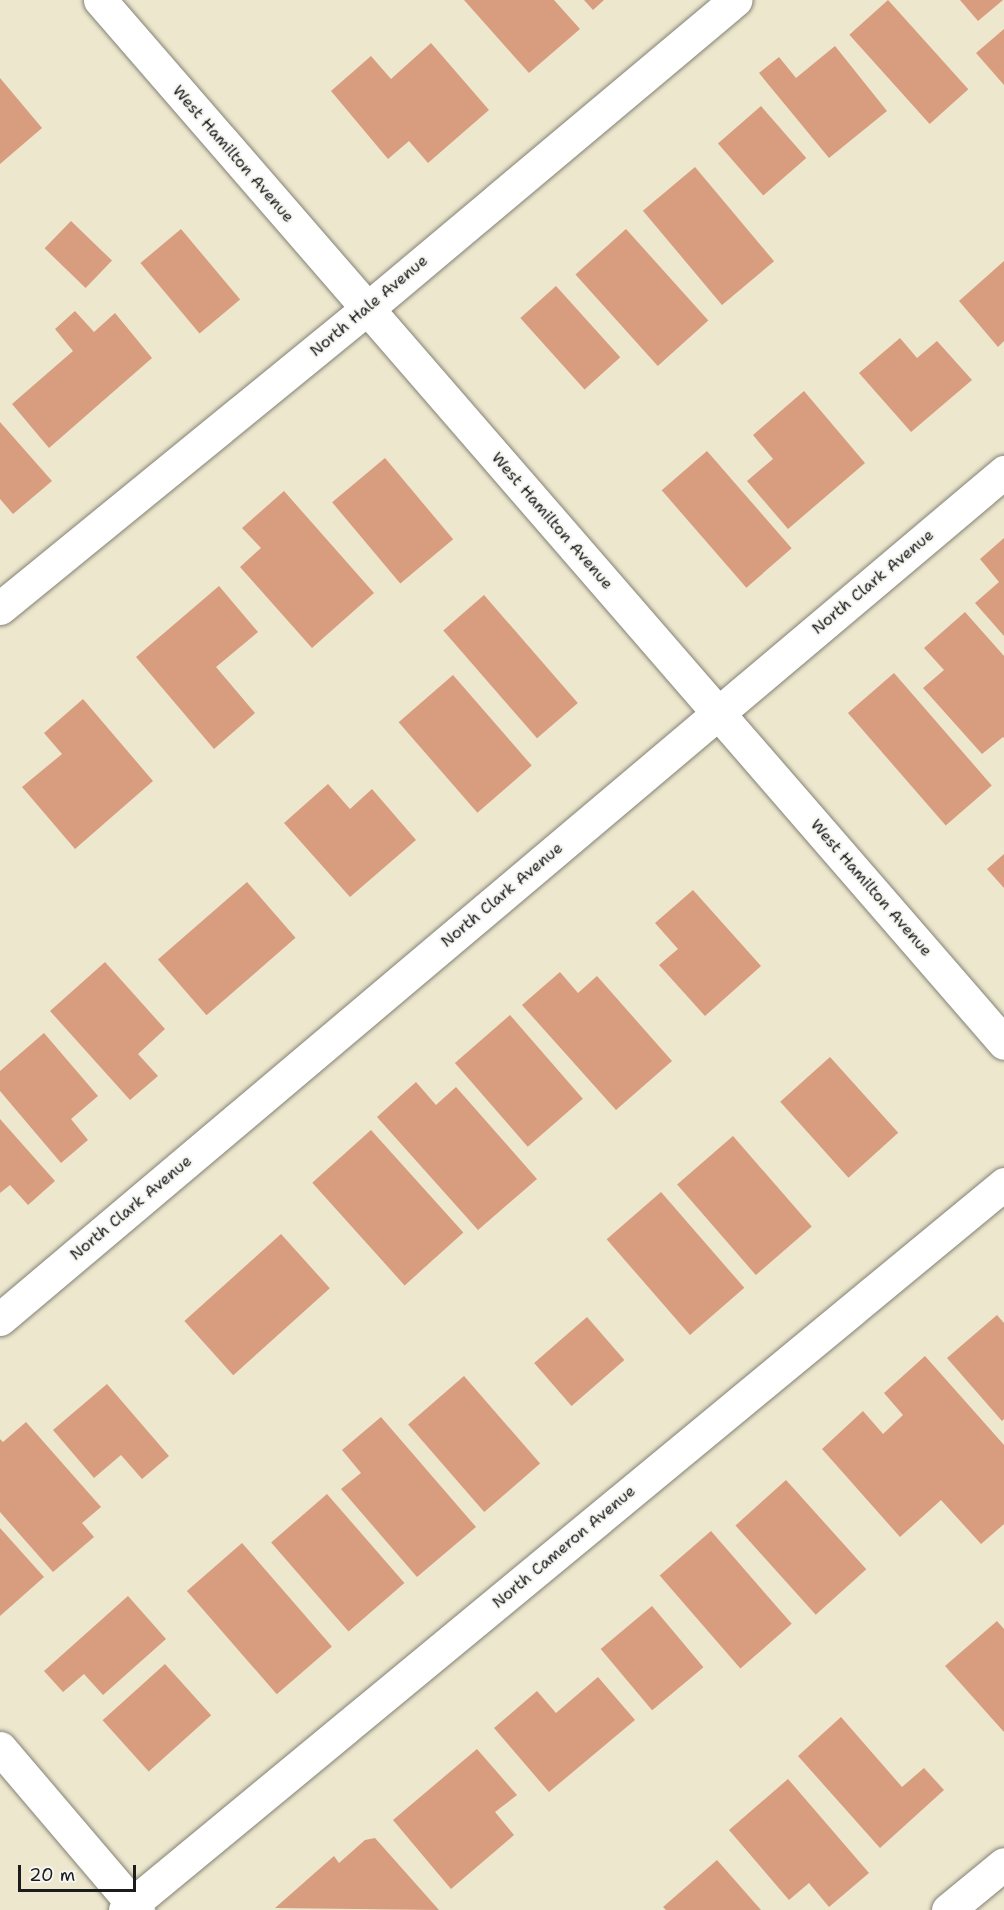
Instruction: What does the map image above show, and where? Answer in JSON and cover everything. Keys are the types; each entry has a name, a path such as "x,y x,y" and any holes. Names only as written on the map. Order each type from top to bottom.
{"street":[{"name":"West Hamilton Avenue","path":"100,0 1004,1043"},
{"name":"North Hale Avenue","path":"0,608 367,309 735,0"},
{"name":"North Clark Avenue","path":"0,1319 1004,471"},
{"name":"North Cameron Avenue","path":"132,1908 1004,1184"},
{"path":"0,1748 132,1908"},
{"path":"948,1910 1004,1864"}],"building":[{"path":"464,0 554,0 580,29 529,73"},
{"path":"584,0 604,0 593,10"},
{"path":"888,0 968,89 930,124 849,35"},
{"path":"960,0 1003,0 978,21"},
{"path":"1004,29 1004,85 976,53"},
{"path":"431,43 489,110 428,163 409,141 388,159 331,91 371,56 391,79"},
{"path":"835,46 887,111 829,158 759,73 779,57 796,78"},
{"path":"0,78 42,128 0,164"},
{"path":"761,106 806,158 763,195 718,143"},
{"path":"695,167 774,261 722,305 643,211"},
{"path":"71,221 112,261 86,288 45,248"},
{"path":"181,229 240,299 200,334 140,263"},
{"path":"626,229 708,320 658,366 575,275"},
{"path":"1004,261 1004,341 998,347 959,301"},
{"path":"556,286 620,357 585,389 520,318"},
{"path":"75,311 94,332 115,313 152,358 49,448 12,404 73,351 55,329"},
{"path":"900,338 917,358 937,341 972,380 911,432 859,373"},
{"path":"804,391 865,463 788,529 747,481 773,459 753,435"},
{"path":"0,422 52,481 13,514 0,499"},
{"path":"707,451 792,548 746,588 662,490"},
{"path":"385,458 453,539 400,584 332,502"},
{"path":"284,491 374,593 312,648 240,567 261,548 242,528"},
{"path":"1004,538 1004,636 975,603 999,582 980,559"},
{"path":"219,586 258,632 216,667 255,713 214,749 136,657"},
{"path":"484,595 578,703 537,738 443,630"},
{"path":"965,612 1004,656 1004,738 982,754 923,688 944,670 924,648"},
{"path":"894,673 992,785 946,825 848,713"},
{"path":"453,675 532,766 477,813 399,722"},
{"path":"83,699 153,781 75,849 22,787 62,754 44,733"},
{"path":"328,784 350,809 372,789 416,840 350,897 284,823"},
{"path":"1004,854 1004,888 987,869"},
{"path":"247,882 296,938 206,1015 158,959"},
{"path":"693,890 761,966 705,1016 659,965 678,949 655,923"},
{"path":"105,962 165,1029 138,1054 158,1076 130,1100 50,1011"},
{"path":"560,972 578,993 597,976 672,1061 616,1110 522,1005"},
{"path":"510,1015 583,1099 528,1147 455,1063"},
{"path":"44,1033 98,1096 71,1119 88,1140 61,1163 0,1091 0,1071"},
{"path":"830,1057 898,1133 848,1178 780,1102"},
{"path":"416,1082 436,1105 456,1087 537,1179 478,1230 377,1117"},
{"path":"0,1119 55,1181 28,1205 10,1185 0,1193"},
{"path":"371,1130 463,1233 405,1285 312,1183"},
{"path":"733,1136 812,1227 756,1275 677,1185"},
{"path":"661,1192 744,1288 690,1335 607,1239"},
{"path":"281,1234 330,1288 233,1375 184,1321"},
{"path":"997,1315 1004,1323 1004,1419 1002,1421 947,1358"},
{"path":"587,1317 624,1360 572,1406 534,1363"},
{"path":"925,1356 1004,1445 1004,1524 981,1544 941,1500 900,1537 822,1449 863,1411 883,1434 903,1415 884,1393"},
{"path":"464,1376 540,1464 484,1512 408,1425"},
{"path":"107,1384 169,1456 142,1479 121,1455 94,1478 53,1430"},
{"path":"381,1417 476,1527 417,1577 341,1489 361,1473 342,1450"},
{"path":"26,1422 101,1507 82,1523 94,1537 53,1572 0,1512 0,1439 3,1442"},
{"path":"786,1480 866,1569 816,1615 735,1526"},
{"path":"327,1494 404,1583 349,1632 271,1543"},
{"path":"0,1528 44,1577 0,1616"},
{"path":"711,1531 792,1624 740,1668 660,1576"},
{"path":"242,1543 332,1646 277,1694 187,1591"},
{"path":"128,1596 166,1639 103,1695 84,1674 63,1692 44,1671"},
{"path":"652,1606 703,1667 652,1710 601,1649"},
{"path":"997,1621 1004,1629 1004,1732 945,1666"},
{"path":"165,1664 211,1715 149,1771 103,1720"},
{"path":"598,1677 635,1720 549,1792 494,1728 537,1691 556,1713"},
{"path":"841,1717 902,1787 924,1768 944,1790 880,1848 798,1756"},
{"path":"477,1749 517,1795 495,1812 514,1835 451,1889 393,1820"},
{"path":"788,1779 869,1873 829,1907 809,1883 789,1900 729,1830"},
{"path":"375,1838 439,1910 275,1908 334,1856 339,1863 365,1840"},
{"path":"717,1860 761,1910 666,1910 663,1907"}]}
